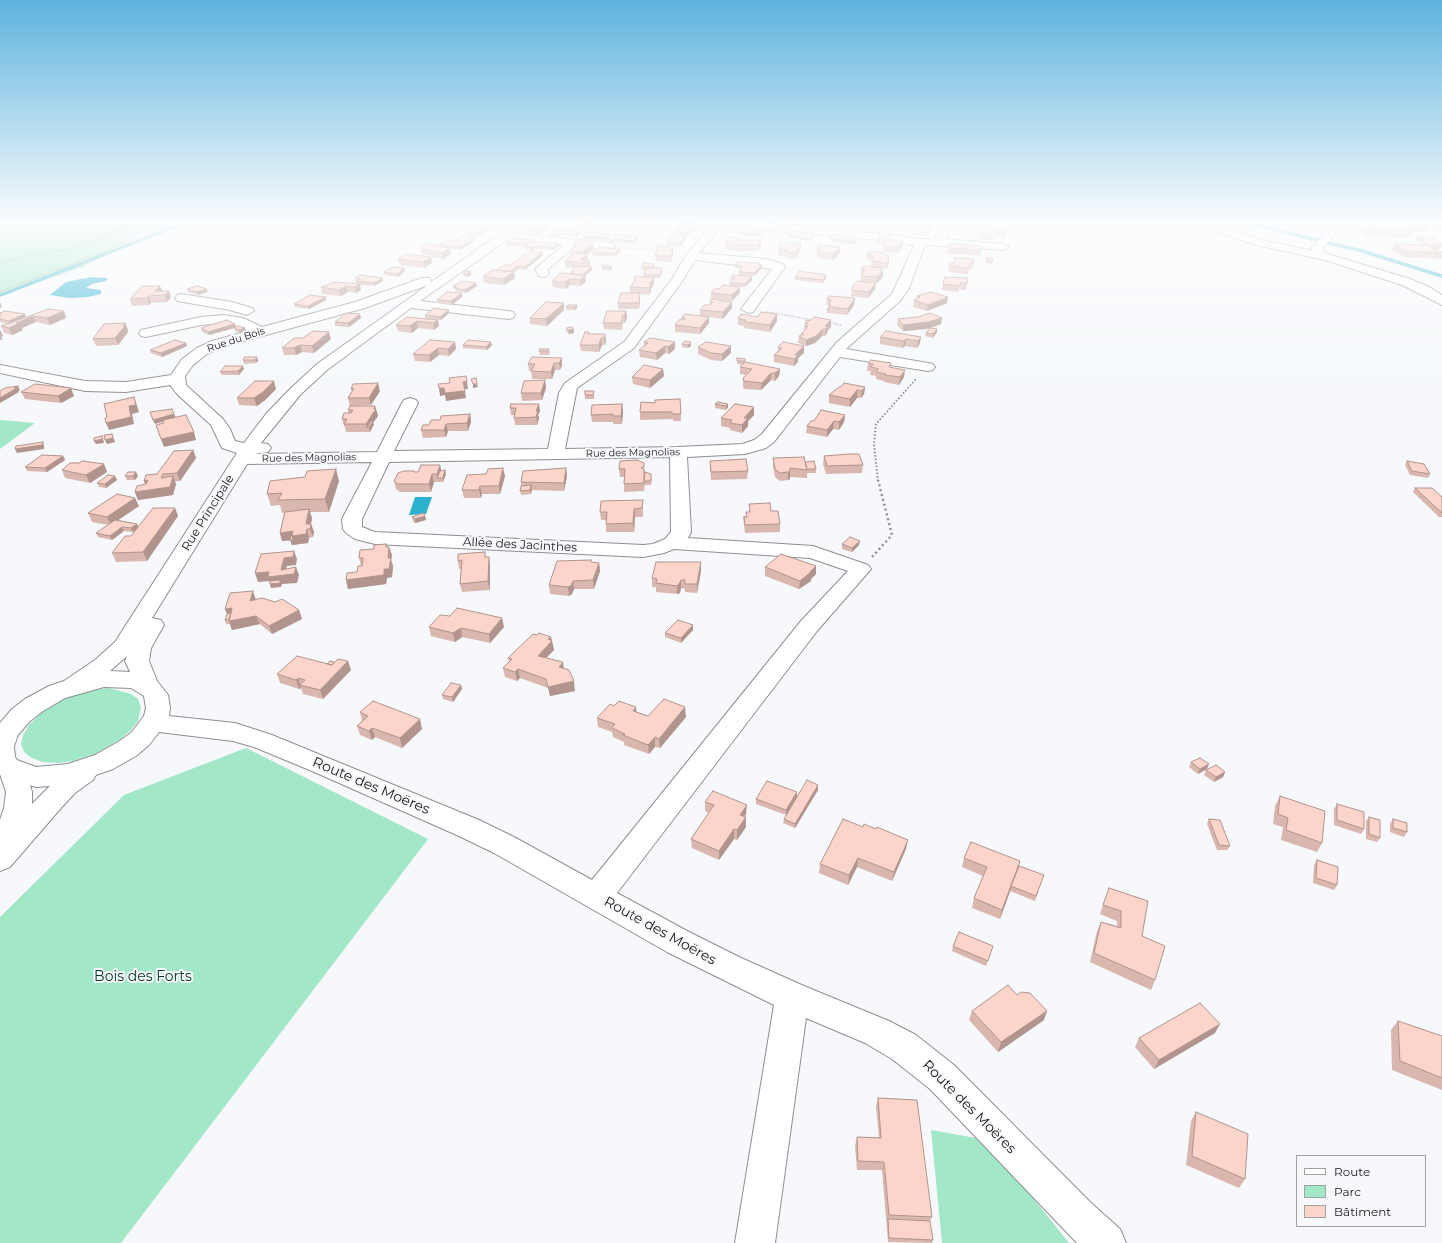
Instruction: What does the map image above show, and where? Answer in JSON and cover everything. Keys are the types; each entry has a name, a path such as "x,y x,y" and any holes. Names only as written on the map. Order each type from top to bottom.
{"street":[{"name":"Rue du Bois","path":"377,300 427,280"},
{"name":"Rue Principale","path":"153,723 157,713 158,704 154,692 147,686 138,666 140,648 253,454 272,417 295,392 322,367 442,280"},
{"path":"556,454 567,392 570,386 630,345 677,280"},
{"path":"748,309 770,280"},
{"name":"Rue des Magnolias","path":"253,454 382,456 739,450 760,444 768,438 836,352 860,328 894,300 901,291 906,280"},
{"path":"1402,280 1419,287 1442,301"},
{"name":"Rue du Bois","path":"401,291 424,293"},
{"name":"Rue du Bois","path":"177,380 181,370 187,362 202,351 224,342 377,300 404,294 424,293"},
{"path":"182,298 237,307 280,327"},
{"path":"408,304 508,315"},
{"path":"146,333 201,321 224,319 238,321 261,332"},
{"path":"836,352 928,367"},
{"path":"0,369 85,386 126,387 177,380 182,391 220,426 226,441 230,446 253,454"},
{"name":"Allée des Jacinthes","path":"410,403 382,456 351,523 353,529 368,536 643,551 657,550 672,543"},
{"path":"672,543 681,532 678,452"},
{"name":"Rue Principale","path":"73,686 103,665 123,647 253,454"},
{"path":"597,896 809,626 861,570 814,552 672,543"},
{"path":"0,845 13,822 18,808 19,792 12,770 2,759 1,750 5,726 49,696 73,686 112,679 132,680 147,686"},
{"path":"0,859 66,786 95,766 127,749 140,739 153,723"},
{"name":"Route des Moëres","path":"153,723 225,730 263,741 469,828 504,845 678,942 792,997 878,1032 904,1047 930,1066 1076,1216 1106,1243"},
{"path":"12,770 29,776 52,777 69,774 95,766"},
{"path":"755,1243 792,997"}],"path":[{"path":"0,292 31,280"},
{"path":"748,309 816,320"},
{"path":"823,322 860,328"},
{"path":"861,570 892,535 877,478 874,444 876,424 928,367"}],"green space":[{"path":"0,280 46,280 0,296"},
{"path":"0,420 35,423 0,449"},
{"path":"109,688 131,694 138,699 141,707 138,721 130,731 119,740 97,753 73,761 57,763 43,762 32,758 24,752 21,744 23,735 29,725 44,710 72,695"},
{"name":"Bois des Forts","path":"246,748 428,839 121,1243 0,1243 0,917 124,795"},
{"path":"931,1130 987,1140 1069,1243 942,1243"}],"water":[{"path":"35,280 43,280 0,297 0,294"},
{"path":"76,280 107,280 92,284 86,288 101,290 101,294 88,297 69,298 50,295 66,282"},
{"path":"415,497 432,497 426,514 409,515"}],"building":[{"path":"358,280 379,280 374,283 356,281"},
{"path":"553,280 568,280 565,282 552,281"},
{"path":"635,280 652,280 649,284 651,285 649,288 630,287"},
{"path":"732,280 748,280 745,284 730,283"},
{"path":"944,280 968,280 967,283 960,283 960,286 943,284"},
{"path":"462,281 476,283 465,290 454,288 457,287 453,286"},
{"path":"858,281 876,283 869,292 852,290 853,285"},
{"path":"335,282 360,284 355,287 346,286 339,290 321,287"},
{"path":"723,285 740,287 732,295 711,293 714,289 719,289"},
{"path":"142,286 160,286 155,291 169,291 165,295 130,299"},
{"path":"197,286 207,289 197,292 187,289"},
{"path":"447,292 462,293 451,301 437,300"},
{"path":"931,292 948,297 928,305 914,300 920,297 917,296"},
{"path":"621,293 640,293 639,303 618,303"},
{"path":"310,295 326,297 308,306 294,304"},
{"path":"829,296 855,298 848,309 829,307 831,299 827,299"},
{"path":"711,299 732,302 723,312 700,310 704,305 710,305 713,302 710,302"},
{"path":"546,302 564,303 546,319 530,318"},
{"path":"568,305 577,305 575,307 566,307"},
{"path":"434,308 449,310 440,317 425,315"},
{"path":"49,309 64,311 47,318 33,316 16,323 20,323 9,328 1,326"},
{"path":"5,311 25,314 9,321 0,319 0,313"},
{"path":"607,311 626,311 624,316 622,316 622,323 603,323"},
{"path":"761,312 777,314 770,325 745,322 746,320 738,319 741,314 758,317"},
{"path":"346,313 360,314 348,323 335,322"},
{"path":"930,313 942,318 928,322 903,325 898,319 918,317"},
{"path":"685,314 709,317 700,328 675,325 680,319 684,320 685,318 682,317"},
{"path":"407,317 438,320 433,323 417,321 410,326 396,325"},
{"path":"814,317 831,320 825,326 828,327 823,329 816,336 806,340 799,336 804,334 801,334 808,326 805,326 808,323 805,323 807,320 810,321"},
{"path":"227,320 235,324 208,332 201,328"},
{"path":"125,323 123,326 125,326 115,338 93,339 104,324"},
{"path":"239,326 245,328 239,330 234,327"},
{"path":"572,327 574,329 568,330 566,328"},
{"path":"930,328 937,329 933,334 926,333"},
{"path":"313,331 329,332 312,346 300,345 294,348 282,348 294,338 303,338"},
{"path":"886,331 921,337 918,341 906,339 904,341 880,337"},
{"path":"585,332 589,332 588,334 605,334 604,338 601,338 599,345 580,345"},
{"path":"650,338 675,342 668,347 665,346 656,353 639,350 648,343 644,342"},
{"path":"175,340 186,343 161,353 150,350"},
{"path":"430,340 455,342 448,349 438,348 429,355 413,354"},
{"path":"468,340 491,342 486,347 463,345"},
{"path":"685,341 691,342 688,345 682,344"},
{"path":"706,342 731,346 722,354 711,353 698,347"},
{"path":"783,342 804,346 795,355 798,355 795,359 774,355 782,348 778,347"},
{"path":"540,349 549,349 548,351 539,351"},
{"path":"245,357 257,357 255,360 243,360"},
{"path":"532,357 562,358 559,363 554,363 551,372 531,371 535,364 528,364"},
{"path":"737,358 745,359 745,361 737,361"},
{"path":"871,360 891,363 889,367 905,370 900,377 885,375 886,374 876,372 879,369 871,367 873,364 868,363"},
{"path":"745,362 780,369 775,373 771,373 762,383 744,381 743,378 752,369 740,367"},
{"path":"644,365 663,369 650,380 632,377"},
{"path":"225,366 243,366 238,371 220,372"},
{"path":"466,376 467,381 463,382 465,391 445,393 444,388 439,388 438,384 450,383 449,378"},
{"path":"476,378 477,384 473,384 471,379"},
{"path":"545,380 541,393 521,393 524,381"},
{"path":"255,381 274,381 263,392 254,398 237,398"},
{"path":"378,383 369,398 348,398 354,388 351,389 353,384"},
{"path":"844,383 865,387 862,391 857,390 850,399 829,395 841,387"},
{"path":"35,384 71,388 58,396 21,392"},
{"path":"18,386 0,398 0,391 5,388"},
{"path":"585,391 594,391 593,395 585,395"},
{"path":"134,397 136,405 129,406 131,417 106,423 105,418 107,417 104,404"},
{"path":"680,399 681,414 672,414 672,412 640,412 641,402 655,403 655,400"},
{"path":"718,402 728,404 726,406 715,404"},
{"path":"511,404 539,404 536,411 538,411 536,417 514,418 516,408 510,408"},
{"path":"622,404 621,416 613,416 613,414 591,415 592,405"},
{"path":"735,404 754,407 744,418 748,418 742,425 730,423 732,420 721,418"},
{"path":"350,406 375,406 374,409 376,409 366,424 344,424 347,419 342,419 344,413 351,413 353,410 348,410"},
{"path":"172,409 174,414 153,420 150,412"},
{"path":"821,410 845,415 839,422 834,421 827,430 807,426 811,421 814,421"},
{"path":"470,414 467,423 446,424 444,430 421,430 423,425 429,425 431,420 440,420 441,416"},
{"path":"186,415 194,432 161,439 156,425 164,423 163,420"},
{"path":"371,421 373,421 369,428 367,428"},
{"path":"112,434 113,438 105,440 104,435"},
{"path":"102,436 103,439 94,441 94,438"},
{"path":"43,442 42,445 15,449 16,446"},
{"path":"193,450 177,473 163,474 161,478 173,476 170,487 135,492 137,486 146,484 148,480 144,481 146,475 157,474 174,451"},
{"path":"859,454 863,465 827,466 824,456"},
{"path":"42,455 63,456 45,468 25,467"},
{"path":"804,457 807,470 790,468 790,471 788,472 780,473 775,469 773,458"},
{"path":"746,459 748,471 711,472 710,461"},
{"path":"637,460 644,463 644,467 641,468 644,469 644,483 624,484 625,469 619,469 620,461"},
{"path":"83,461 104,464 86,475 62,470 70,463 79,463"},
{"path":"814,461 816,469 807,469 805,462"},
{"path":"1407,461 1424,464 1430,474 1412,471"},
{"path":"421,465 440,465 437,474 432,474 429,484 398,484 394,481 398,473 404,471 418,472"},
{"path":"503,468 499,486 480,486 479,490 462,490 467,475 486,474 488,469"},
{"path":"566,468 564,483 521,482 523,471"},
{"path":"336,469 325,499 278,500 282,493 267,494 270,481 305,477 307,471"},
{"path":"445,470 443,478 437,478 440,471"},
{"path":"128,472 136,472 133,476 125,476"},
{"path":"645,472 651,474 651,481 644,481"},
{"path":"108,475 115,476 105,484 97,483"},
{"path":"531,485 530,490 520,491 521,486"},
{"path":"1415,488 1432,488 1442,497 1442,513"},
{"path":"117,494 135,498 107,517 88,513"},
{"path":"643,500 642,508 634,509 633,523 606,524 607,512 600,512 601,501"},
{"path":"770,503 771,511 778,511 780,524 745,525 744,517 747,517 746,512 750,512 749,504"},
{"path":"153,508 175,508 143,552 112,553 125,536 131,536"},
{"path":"309,509 306,524 311,524 310,529 307,529 306,534 292,536 293,531 280,533 285,512"},
{"path":"423,513 425,516 415,519 412,517"},
{"path":"115,520 137,524 131,528 122,527 110,536 96,533"},
{"path":"850,537 860,541 852,548 842,544"},
{"path":"386,544 386,547 389,547 388,558 391,558 389,569 384,569 384,575 346,580 347,573 357,572 358,566 362,566 363,558 359,558 360,550 374,549 374,545"},
{"path":"294,551 293,557 284,558 281,570 296,567 294,574 268,577 269,572 255,573 261,554"},
{"path":"485,552 485,557 489,557 488,581 460,584 462,560 458,561 458,554"},
{"path":"781,554 816,566 800,581 765,567"},
{"path":"591,560 591,562 599,563 593,580 573,581 571,586 568,587 549,585 557,561"},
{"path":"656,562 701,562 697,584 685,584 685,580 681,580 677,586 656,583 657,579 652,578"},
{"path":"280,580 280,583 270,584 270,581"},
{"path":"253,591 250,601 262,598 275,602 282,599 299,610 269,626 256,616 229,621 232,608 225,609 230,593"},
{"path":"457,608 502,618 489,634 461,628 453,633 429,627 440,615 450,616"},
{"path":"231,613 229,619 225,620 227,614"},
{"path":"678,620 693,625 681,638 665,633"},
{"path":"539,633 551,637 548,639 552,641 538,656 563,662 559,667 569,670 574,681 548,687 546,679 518,669 515,672 503,668 512,659 508,658 533,634 537,635"},
{"path":"297,656 332,665 338,659 348,661 320,690 300,685 305,680 298,678 296,680 277,674"},
{"path":"330,661 334,662 332,665 327,664"},
{"path":"451,683 461,685 452,697 442,695"},
{"path":"664,699 685,707 659,739 655,737 648,745 623,735 625,734 612,728 615,724 597,718 610,704 614,706 619,701 636,707 633,711 648,716"},
{"path":"373,701 420,719 400,738 372,728 369,731 357,726 368,716 360,712"},
{"path":"1200,758 1209,764 1200,769 1191,762"},
{"path":"1216,765 1225,772 1216,777 1206,770"},
{"path":"807,780 818,785 795,824 784,819"},
{"path":"767,781 797,792 786,810 756,799"},
{"path":"713,791 747,805 740,815 746,817 737,830 734,829 719,851 691,839 714,805 705,802"},
{"path":"1280,796 1325,811 1322,843 1286,830 1288,818 1278,814"},
{"path":"1337,804 1364,812 1364,829 1337,820"},
{"path":"1369,817 1380,820 1380,838 1369,834"},
{"path":"843,819 863,827 864,824 876,829 877,827 908,840 894,872 858,858 849,875 820,864"},
{"path":"1209,819 1220,820 1230,846 1219,845"},
{"path":"1393,819 1407,823 1407,832 1393,828"},
{"path":"971,842 1020,861 1002,910 974,898 987,867 964,858"},
{"path":"1317,860 1338,867 1337,885 1316,878"},
{"path":"1019,866 1044,875 1036,896 1011,886"},
{"path":"1109,888 1148,901 1142,936 1165,946 1155,980 1094,953 1101,922 1121,928 1121,911 1103,905"},
{"path":"959,932 993,946 988,961 953,946"},
{"path":"1008,985 1017,995 1021,992 1030,993 1047,1011 1001,1042 972,1011"},
{"path":"1200,1003 1220,1024 1159,1060 1139,1038"},
{"path":"1398,1021 1442,1036 1442,1078 1400,1061"},
{"path":"878,1098 917,1100 932,1217 889,1215 884,1162 858,1161 857,1137 881,1138"},
{"path":"1196,1112 1248,1134 1245,1179 1192,1156"},
{"path":"888,1219 930,1221 933,1240 889,1238"}]}
